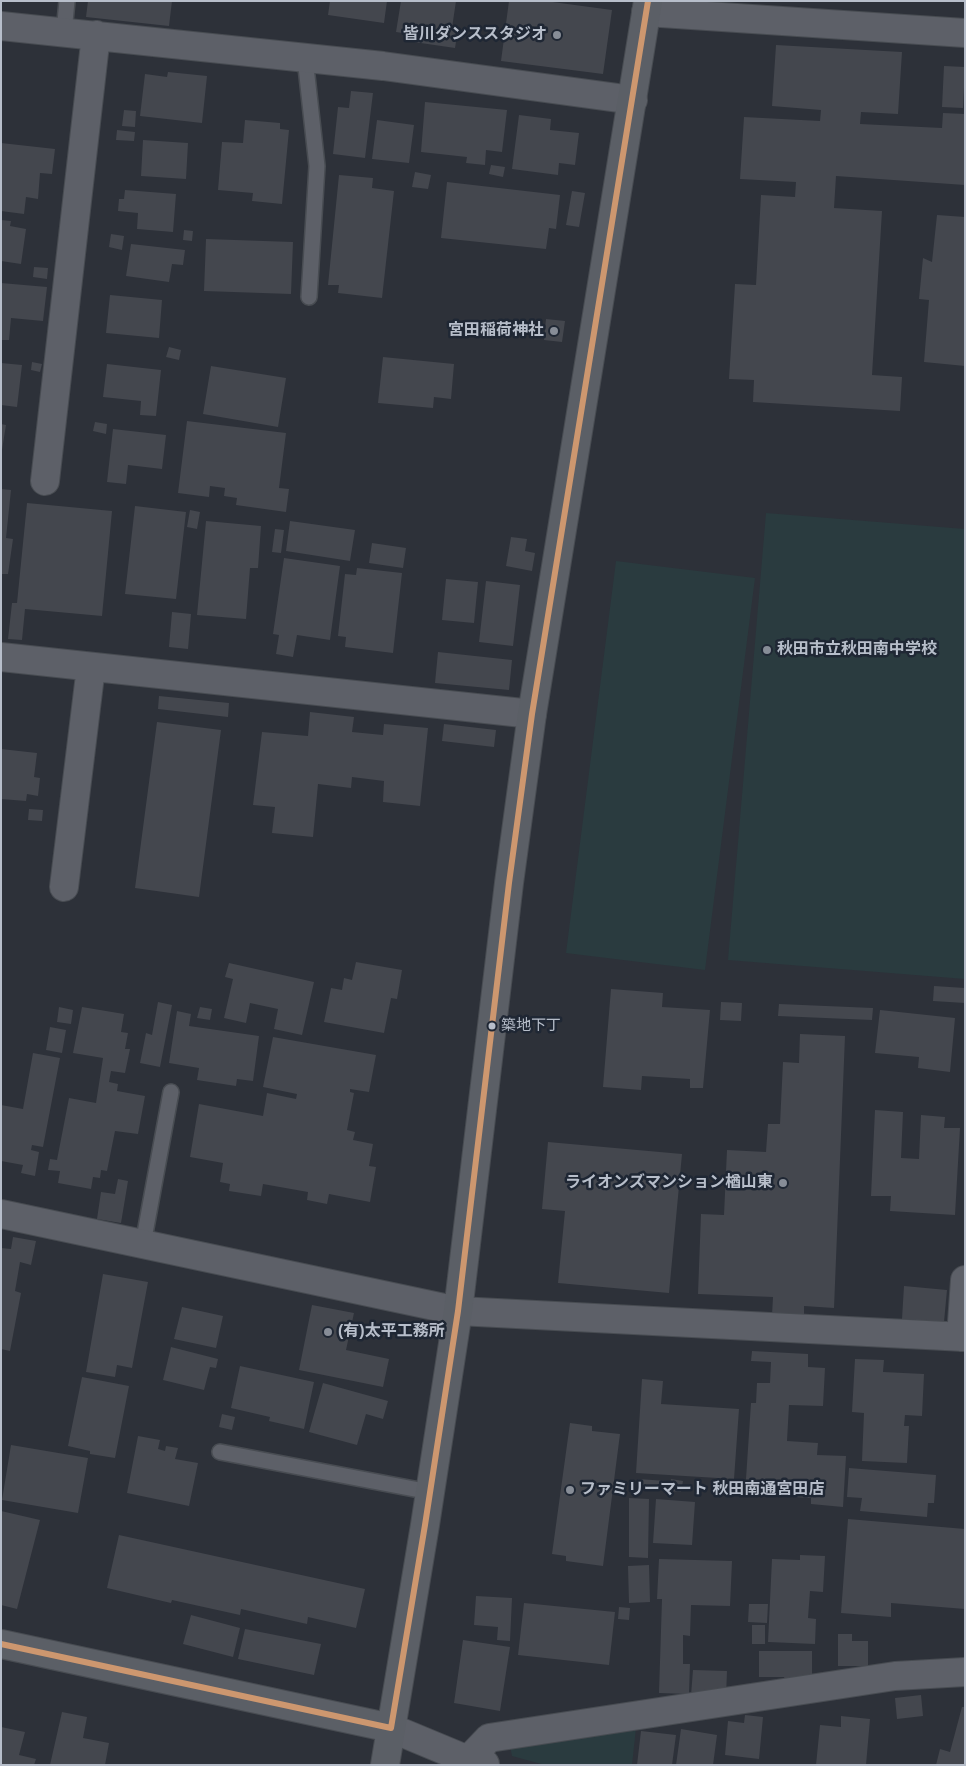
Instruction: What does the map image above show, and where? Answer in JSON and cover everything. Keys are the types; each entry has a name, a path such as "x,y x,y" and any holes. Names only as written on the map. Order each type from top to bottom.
{"street":[{"path":"384,1765 458,1311 509,884 532,714 647,7 965,33"},
{"path":"1,26 383,66 633,100"},
{"path":"45,481 96,35"},
{"path":"1,657 532,714"},
{"path":"64,887 91,666"},
{"path":"1,1214 458,1311 963,1337 965,1280"},
{"path":"1,1644 391,1728 477,1763 489,1738 895,1676 965,1672"}],"lane":[{"path":"64,32 67,1"},
{"path":"305,58 317,166 310,297"},
{"path":"143,1244 171,1092"},
{"path":"220,1452 430,1492"}],"shaded area":[{"path":"766,513 965,529 965,979 728,960"},
{"path":"616,561 755,578 705,970 566,953"},
{"path":"636,1728 632,1765 545,1765 512,1756 510,1746"}],"building":[{"path":"88,1 172,1 169,26 86,17"},
{"path":"330,1 387,1 384,23 328,15"},
{"path":"401,1 456,1 452,28 458,29 455,48 407,41 409,34 396,32"},
{"name":"皆川ダンススタジオ","path":"509,1 545,1 612,10 603,74 501,61"},
{"path":"776,45 902,52 898,114 861,112 860,124 942,128 943,113 965,114 965,185 836,176 834,208 882,211 872,375 902,377 900,411 753,402 754,380 729,379 735,284 756,285 761,195 795,197 796,182 740,179 744,117 820,121 821,110 772,106"},
{"path":"944,66 965,67 963,108 942,107"},
{"path":"168,72 207,76 202,123 140,116 145,74 167,77"},
{"path":"351,91 373,93 365,158 333,154 338,107 349,108"},
{"path":"425,102 507,110 502,152 486,150 485,165 466,163 467,157 421,152"},
{"path":"124,110 136,111 135,127 122,126"},
{"path":"519,115 551,119 550,130 579,133 575,165 559,163 558,175 512,169"},
{"path":"245,120 280,123 280,129 289,130 282,204 252,201 253,193 218,190 222,142 243,143"},
{"path":"377,120 414,125 409,163 372,159"},
{"path":"117,130 135,132 134,141 116,140"},
{"path":"143,140 188,143 186,179 141,176"},
{"path":"1,143 55,149 52,174 40,173 38,199 26,197 24,214 1,211"},
{"path":"491,165 505,167 503,177 489,174"},
{"path":"415,172 431,175 428,189 412,187"},
{"path":"339,175 373,178 372,188 394,191 382,298 338,293 339,285 328,285"},
{"path":"447,182 560,195 556,229 549,228 546,249 441,238"},
{"path":"125,190 176,194 173,232 137,229 138,213 118,211 119,199 124,199"},
{"path":"572,191 585,193 579,227 566,225"},
{"path":"937,215 965,217 965,366 924,362 929,300 919,299 923,258 932,262"},
{"path":"1,220 11,221 10,226 26,229 21,264 1,261"},
{"path":"184,230 193,231 192,241 183,240"},
{"path":"111,234 124,236 122,250 109,247"},
{"path":"206,239 293,242 291,294 204,291"},
{"path":"131,244 185,250 183,265 172,264 169,282 126,276"},
{"path":"34,267 48,268 47,279 33,277"},
{"path":"1,283 47,287 43,321 11,318 9,340 1,340"},
{"path":"110,295 162,300 159,338 106,333"},
{"name":"宮田稲荷神社","path":"546,319 565,321 562,342 544,340"},
{"path":"169,347 181,350 179,360 166,357"},
{"path":"383,357 454,364 451,399 434,397 433,408 378,403"},
{"path":"32,362 42,364 40,372 31,370"},
{"path":"1,363 22,365 17,407 1,405"},
{"path":"107,364 161,370 156,416 140,415 141,401 103,397"},
{"path":"211,366 286,378 278,427 203,414"},
{"path":"187,421 286,433 279,488 289,489 286,512 236,505 237,498 224,496 225,488 210,486 209,497 178,493"},
{"path":"95,422 107,424 106,434 93,431"},
{"path":"1,424 6,425 2,450 1,450"},
{"path":"113,429 166,435 162,469 128,465 126,484 107,482"},
{"path":"1,489 11,490 6,538 13,539 8,574 1,574"},
{"path":"27,503 112,511 102,616 25,609 22,640 8,639 12,603 17,603"},
{"path":"135,506 186,512 176,599 125,594"},
{"path":"190,510 200,512 197,529 187,527"},
{"path":"206,521 261,526 258,568 250,568 246,619 197,615"},
{"path":"290,521 355,530 350,561 286,551"},
{"path":"275,529 284,530 281,553 272,552"},
{"path":"511,537 527,539 525,551 535,553 532,571 506,566"},
{"path":"372,543 406,548 403,568 369,563"},
{"path":"284,558 340,566 330,640 297,635 293,657 276,654 279,635 273,634"},
{"path":"357,568 402,573 393,653 345,647 346,637 338,636 345,574 356,575"},
{"path":"446,579 478,582 474,623 442,620"},
{"path":"486,581 520,585 513,646 479,642"},
{"path":"172,612 191,614 188,649 169,647"},
{"path":"438,652 512,660 509,690 435,683"},
{"path":"159,696 229,703 228,717 158,709"},
{"path":"310,712 354,717 352,732 383,735 384,724 428,728 420,806 383,802 384,781 352,777 351,788 318,784 313,837 272,833 275,807 253,805 262,732 308,736"},
{"path":"157,722 221,730 199,897 135,888"},
{"path":"444,724 496,730 494,747 442,741"},
{"path":"1,749 37,753 34,777 40,778 38,796 27,794 26,801 1,799"},
{"path":"29,809 43,810 42,821 28,820"},
{"path":"356,962 402,970 397,999 391,998 384,1033 324,1022 331,988 342,990 344,978 352,980"},
{"path":"229,963 314,982 302,1035 274,1029 278,1009 250,1003 246,1023 224,1018 233,979 225,977"},
{"path":"934,986 965,988 965,1003 933,1001"},
{"path":"611,989 663,993 662,1007 710,1010 703,1088 690,1088 690,1079 642,1076 641,1090 603,1087"},
{"path":"158,1002 172,1005 160,1067 140,1063 146,1033 152,1035"},
{"path":"721,1002 742,1003 741,1021 720,1020"},
{"path":"779,1004 873,1008 872,1020 778,1016"},
{"path":"59,1007 73,1010 71,1024 57,1022"},
{"path":"82,1007 124,1014 121,1032 128,1033 125,1049 130,1049 125,1073 111,1071 109,1082 118,1084 117,1091 145,1096 138,1134 115,1131 107,1171 101,1170 100,1178 93,1177 91,1189 58,1183 60,1171 48,1170 50,1159 57,1160 69,1098 96,1103 103,1058 73,1053"},
{"path":"200,1007 212,1009 210,1020 197,1018"},
{"path":"880,1010 955,1018 950,1072 918,1068 919,1057 875,1053"},
{"path":"177,1011 191,1014 189,1026 259,1036 253,1081 237,1079 236,1086 197,1080 199,1068 169,1063"},
{"path":"50,1027 66,1030 62,1053 46,1050"},
{"name":"ライオンズマンション楢山東","path":"800,1034 845,1036 834,1308 804,1306 804,1316 772,1315 773,1297 698,1294 701,1214 724,1215 727,1150 766,1152 768,1124 780,1124 783,1062 799,1063"},
{"path":"273,1037 376,1055 369,1092 350,1089 350,1092 354,1093 347,1130 355,1132 353,1140 373,1144 369,1166 376,1167 370,1202 329,1194 327,1204 307,1200 308,1192 263,1184 261,1196 229,1191 230,1184 220,1182 223,1163 190,1157 199,1104 263,1116 267,1093 296,1099 297,1094 263,1087"},
{"path":"33,1053 60,1058 43,1147 32,1145 31,1150 39,1152 35,1176 21,1173 23,1165 1,1161 1,1105 23,1109"},
{"path":"875,1110 903,1112 901,1158 919,1159 921,1115 945,1117 944,1128 960,1128 955,1215 890,1211 891,1196 871,1196"},
{"path":"548,1142 682,1154 669,1293 558,1283 565,1211 542,1209"},
{"path":"118,1179 128,1181 121,1223 97,1219 101,1192 115,1194"},
{"path":"13,1237 36,1241 31,1265 20,1262 15,1291 21,1293 10,1351 1,1349 1,1248 11,1249"},
{"path":"103,1274 148,1282 132,1368 117,1365 115,1377 86,1372"},
{"path":"904,1286 947,1290 944,1322 902,1319"},
{"name":"(有)太平工務所","path":"312,1305 354,1313 346,1350 389,1359 383,1387 299,1370"},
{"path":"182,1307 223,1316 216,1348 174,1339"},
{"path":"171,1347 218,1359 216,1368 210,1367 204,1390 163,1380"},
{"path":"752,1351 808,1354 808,1367 825,1368 823,1406 789,1405 787,1441 818,1443 817,1455 846,1456 843,1507 811,1504 811,1498 745,1494 751,1403 756,1403 757,1383 770,1383 771,1362 751,1361"},
{"path":"855,1359 884,1360 883,1372 924,1374 922,1416 905,1415 904,1426 909,1426 907,1463 862,1461 864,1413 852,1412"},
{"path":"240,1366 314,1382 304,1429 269,1421 270,1417 231,1408"},
{"path":"82,1377 129,1386 115,1458 90,1454 90,1451 68,1446"},
{"path":"642,1379 663,1381 661,1404 739,1409 734,1479 636,1473"},
{"path":"323,1383 388,1401 383,1419 366,1414 357,1445 309,1432"},
{"path":"222,1414 235,1417 232,1430 219,1427"},
{"path":"570,1423 592,1426 592,1431 620,1434 603,1566 566,1561 566,1556 552,1554"},
{"path":"138,1436 160,1440 158,1449 165,1451 166,1446 178,1448 175,1459 198,1463 189,1506 127,1493"},
{"path":"11,1445 88,1458 78,1513 2,1500"},
{"path":"849,1468 936,1475 934,1503 928,1503 927,1517 860,1511 862,1498 847,1497"},
{"path":"638,1479 667,1481 667,1487 638,1485"},
{"path":"671,1479 683,1481 681,1492 669,1491"},
{"path":"629,1498 649,1499 648,1558 629,1557"},
{"path":"656,1499 695,1502 692,1545 653,1543"},
{"path":"1,1511 40,1520 17,1609 1,1605"},
{"path":"848,1519 965,1529 965,1609 891,1603 891,1617 841,1613"},
{"path":"119,1535 365,1589 356,1628 308,1617 307,1624 241,1609 240,1615 172,1600 171,1603 107,1588"},
{"path":"800,1555 825,1556 823,1592 810,1591 808,1618 816,1619 815,1644 768,1642 772,1559 800,1560"},
{"path":"659,1559 732,1561 730,1606 691,1605 690,1636 683,1635 683,1664 690,1664 689,1694 659,1693 662,1599 657,1599"},
{"path":"649,1565 650,1602 629,1603 628,1566"},
{"path":"476,1596 512,1598 510,1641 497,1640 498,1627 474,1625"},
{"path":"524,1603 615,1612 609,1665 518,1655"},
{"path":"749,1604 768,1604 767,1623 748,1622"},
{"path":"619,1607 630,1608 629,1620 618,1619"},
{"path":"191,1615 240,1628 233,1657 183,1644"},
{"path":"752,1625 765,1625 765,1644 752,1644"},
{"path":"245,1629 321,1644 314,1675 238,1659"},
{"path":"838,1634 852,1634 852,1641 868,1641 868,1666 838,1666"},
{"path":"463,1640 510,1647 500,1711 454,1703"},
{"path":"759,1651 812,1651 812,1675 804,1675 805,1681 786,1682 784,1677 759,1677"},
{"path":"693,1670 727,1671 726,1697 691,1695"},
{"path":"921,1695 923,1716 897,1719 895,1698"},
{"path":"962,1707 965,1707 965,1765 936,1765 940,1749 950,1752"},
{"path":"62,1712 87,1717 83,1738 109,1743 105,1765 50,1765"},
{"path":"745,1715 763,1717 759,1759 725,1755 728,1721 744,1723"},
{"path":"841,1716 870,1719 866,1765 816,1765 820,1725 841,1727"},
{"path":"1,1727 25,1732 19,1755 36,1759 34,1765 1,1765"},
{"path":"681,1729 717,1735 713,1765 676,1765"},
{"path":"641,1731 676,1735 672,1765 637,1765"}],"transit line":[{"path":"1,1644 391,1728 458,1311 509,883 532,714 648,1"}],"place":[{"name":"皆川ダンススタジオ","path":"557,35"},
{"name":"宮田稲荷神社","path":"554,331"},
{"name":"秋田市立秋田南中学校","path":"767,650"},
{"name":"築地下丁","path":"492,1026"},
{"name":"ライオンズマンション楢山東","path":"783,1183"},
{"name":"(有)太平工務所","path":"328,1332"},
{"name":"ファミリーマート 秋田南通宮田店","path":"570,1490"}]}
